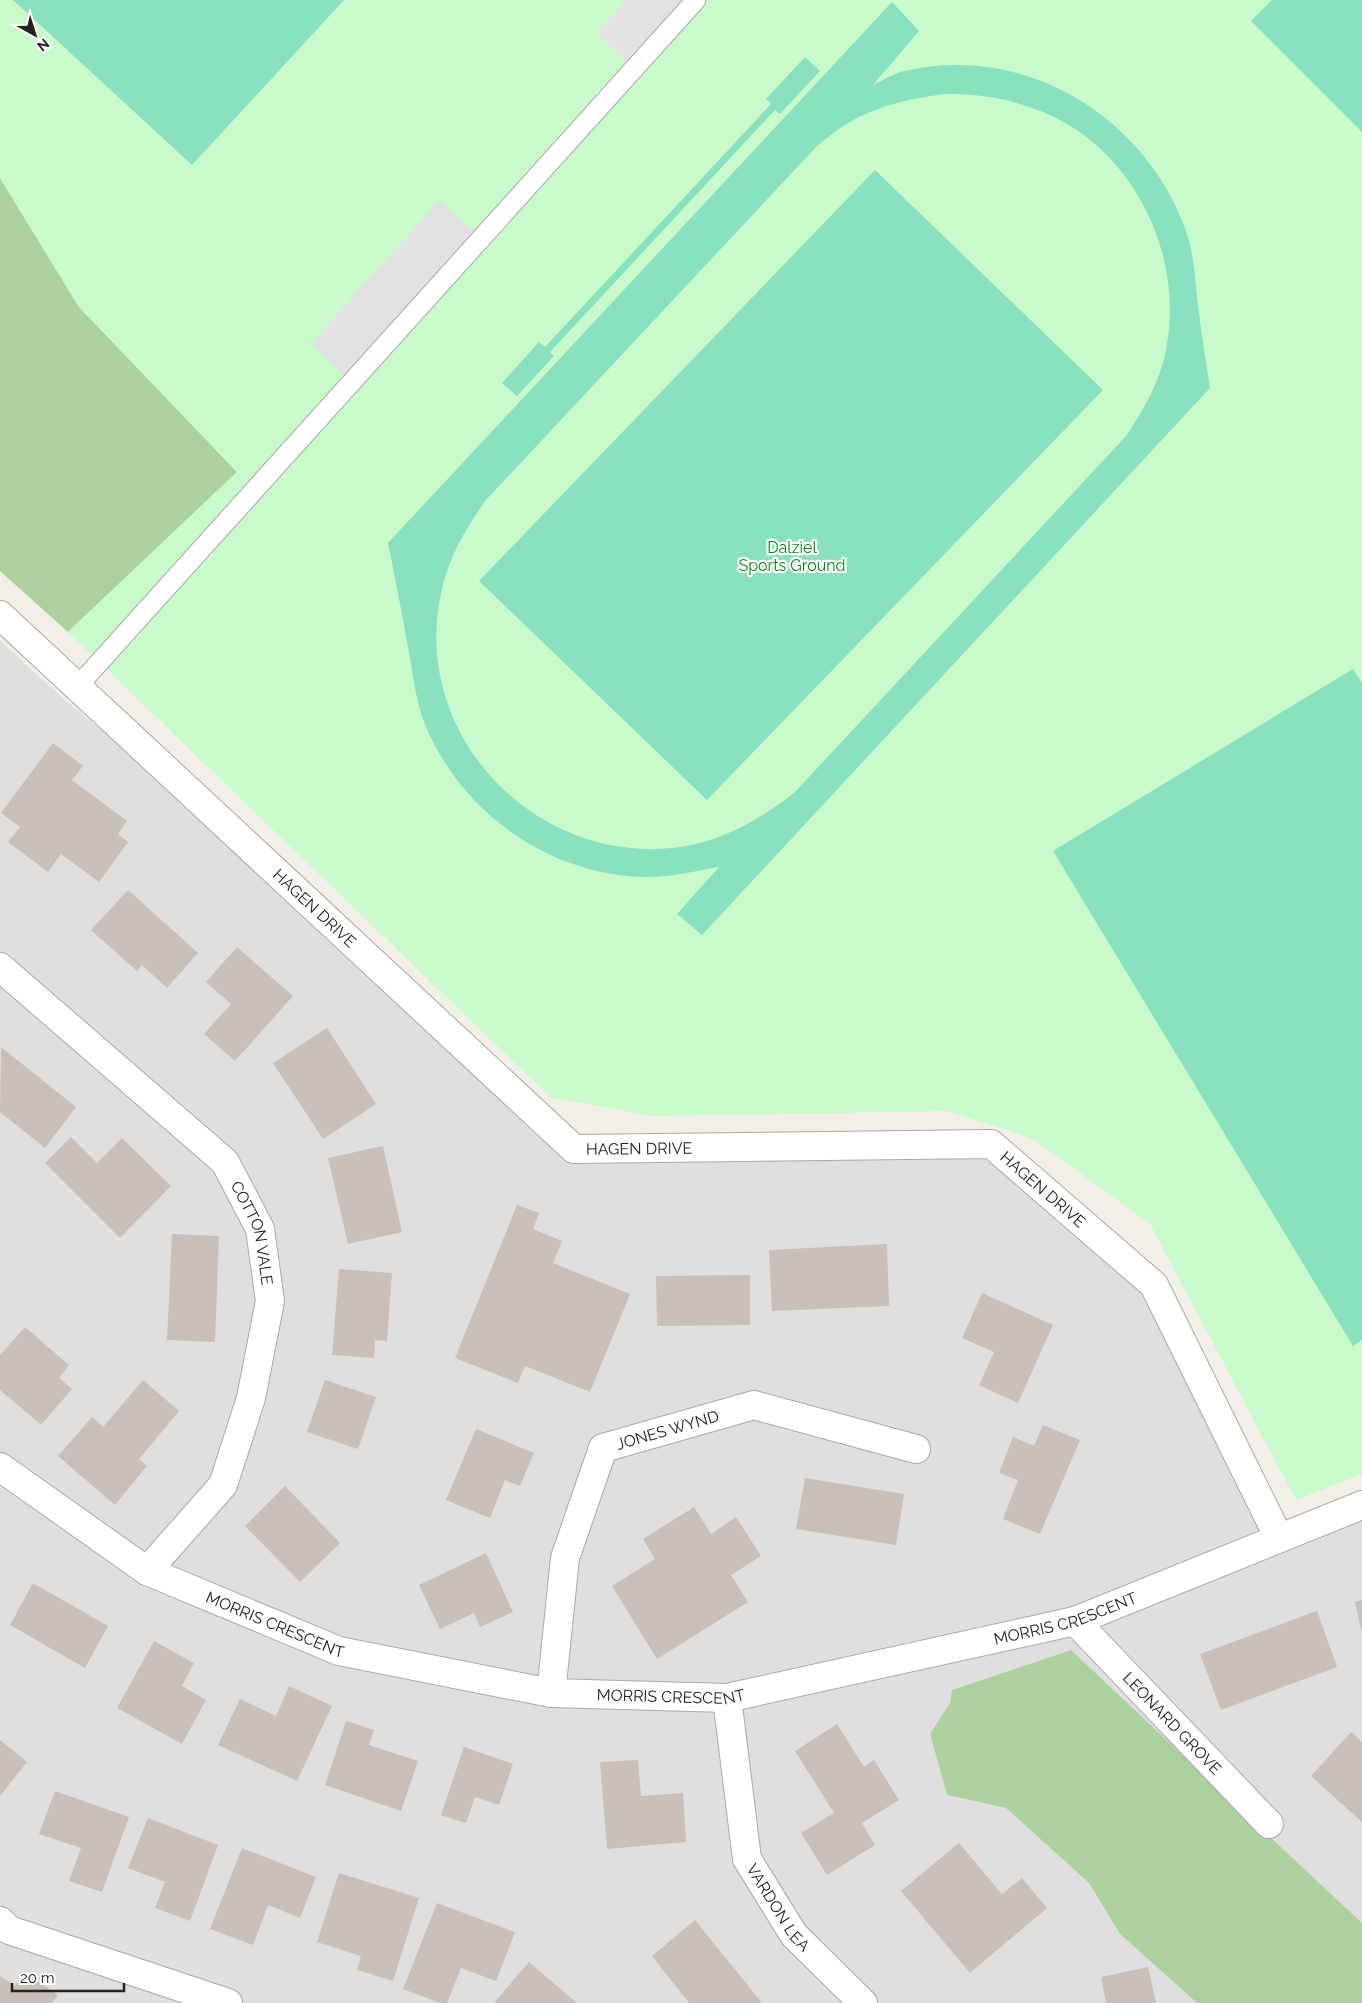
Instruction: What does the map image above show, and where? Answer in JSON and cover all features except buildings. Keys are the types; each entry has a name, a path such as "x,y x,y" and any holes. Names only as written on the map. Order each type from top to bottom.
{"street":[{"name":"HAGEN DRIVE","path":"0,615 574,1149 991,1144 1154,1285 1279,1538"},
{"name":"COTTON VALE","path":"0,967 225,1162 260,1228 270,1301 251,1398 223,1484 147,1571"},
{"name":"JONES WYND","path":"551,1693 565,1558 604,1448 754,1405 916,1449"},
{"name":"MORRIS CRESCENT","path":"0,1467 147,1571 338,1651 551,1693 728,1698 1075,1621 1362,1505"},
{"name":"LEONARD GROVE","path":"1075,1621 1269,1824"},
{"name":"VARDON LEA","path":"728,1698 747,1859 794,1935 863,2003"},
{"path":"0,1922 9,1930 228,2003"}],"lane":[{"path":"77,687 696,0"}],"shaded area":[{"path":"626,0 696,0 634,69 596,33"},
{"path":"439,201 481,237 351,382 311,343"},
{"path":"0,641 65,700 271,868 574,1149 991,1144 1154,1285 1279,1538 1362,1505 1362,1923 1071,1650 952,1690 950,1703 930,1734 947,1795 1006,1808 1089,1883 1120,1934 1197,2003 0,2003"}],"green space":[{"name":"Dalziel Sports Ground","path":"0,0 1362,0 1362,1474 1296,1500 1150,1224 1033,1139 947,1111 653,1116 550,1097 68,632 237,472 79,307 0,178"},
{"path":"13,0 344,0 192,165"},
{"path":"1272,0 1362,0 1362,132 1251,21"},
{"path":"892,2 919,31 873,85 904,71 949,65 993,68 1035,79 1074,97 1109,121 1140,152 1166,188 1185,228 1192,256 1210,388 702,935 677,914 719,867 674,875 647,877 611,874 576,865 543,851 512,833 485,810 460,784 440,754 421,713 414,685 388,543","holes":["957,94 1006,100 1030,107 1078,131 1108,156 1132,187 1151,221 1164,259 1170,298 1168,337 1159,375 1127,435 795,792 769,811 727,834 696,844 680,847 626,848 576,835 531,812 492,778 463,737 443,690 436,639 443,585 450,562 466,531 485,501 817,146 856,118 880,108 918,98"]},
{"path":"805,57 820,71 780,114 775,110 550,352 554,356 517,396 502,383 539,342 545,347 771,104 766,99"},
{"path":"875,170 1103,390 707,800 479,581"},
{"path":"0,178 79,307 237,472 68,632 0,571"},
{"path":"1353,669 1362,683 1362,1340 1353,1346 1053,851"},
{"path":"1071,1650 1362,1923 1362,2003 1197,2003 1120,1934 1089,1883 1006,1808 947,1795 930,1734 950,1703 952,1690"}]}
